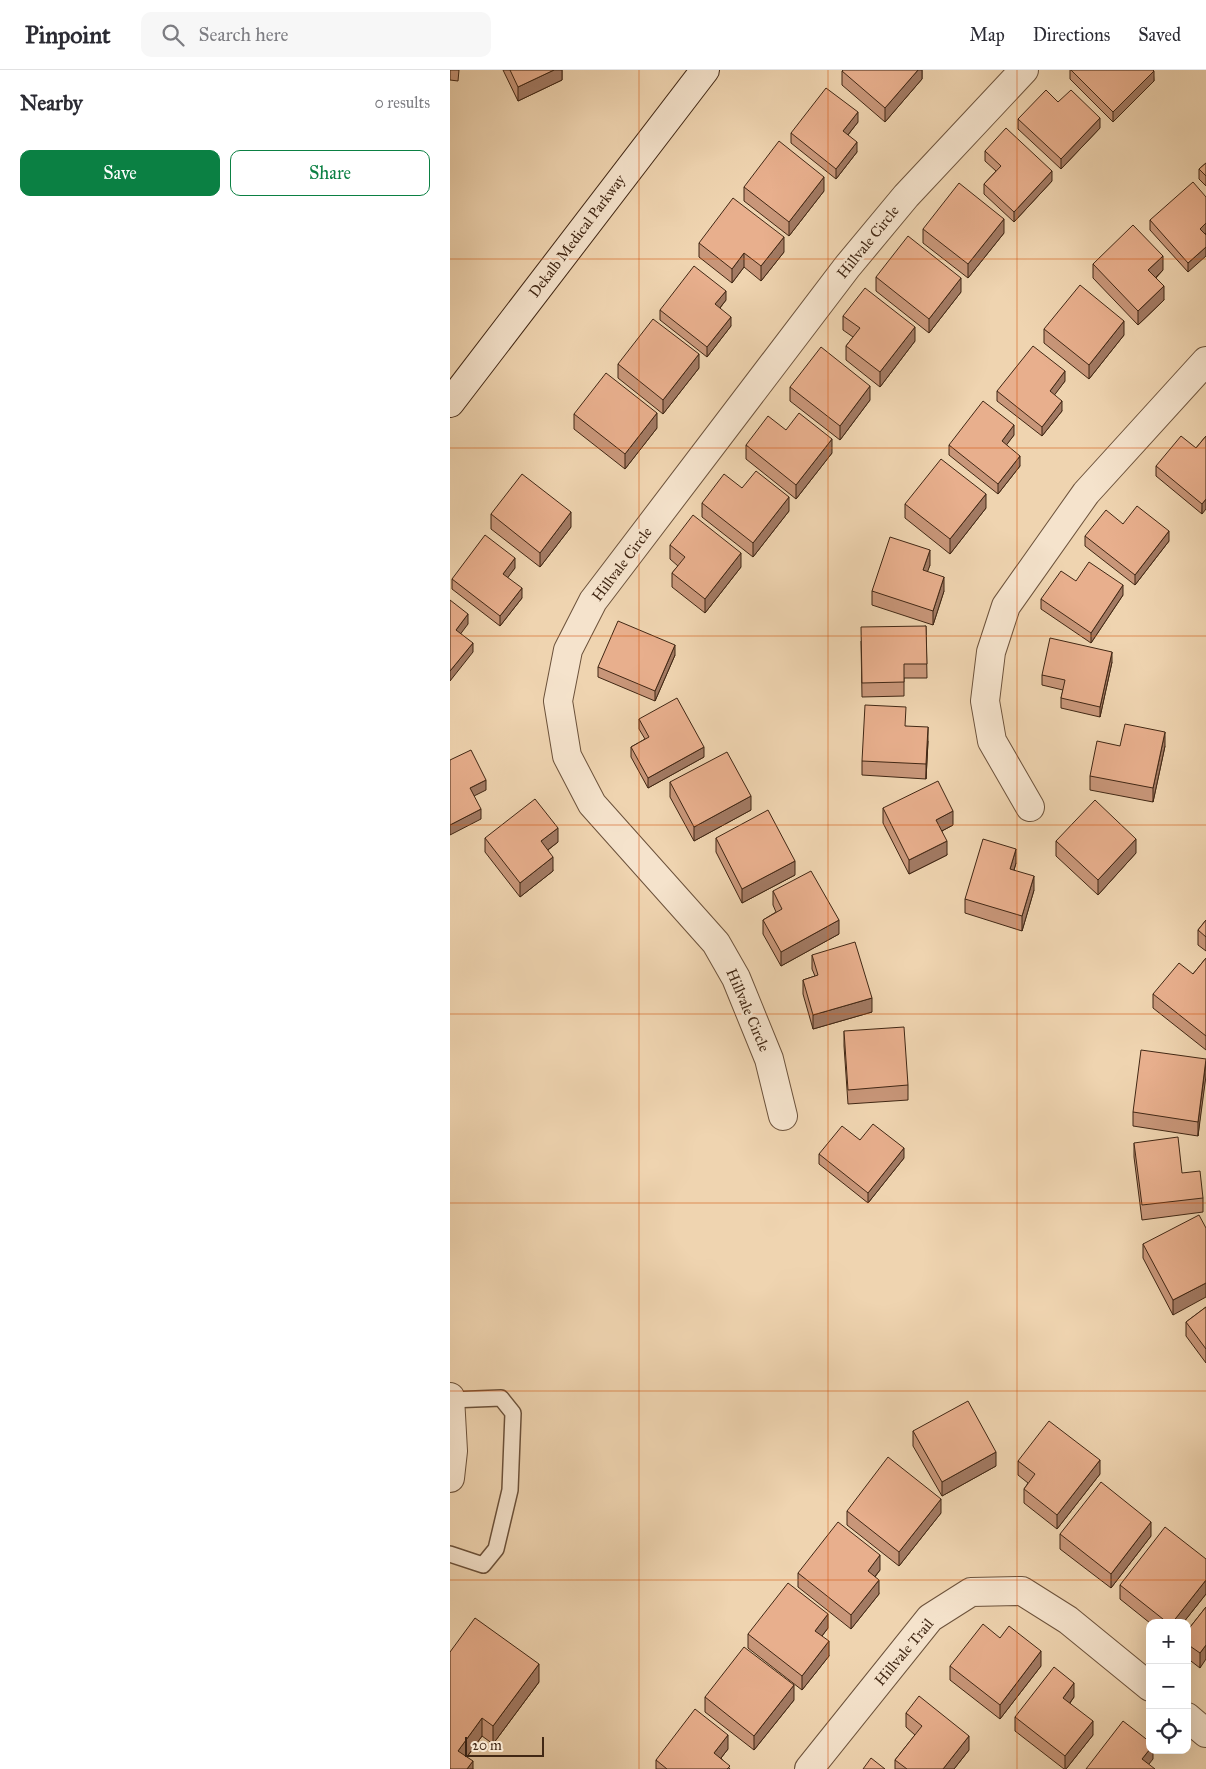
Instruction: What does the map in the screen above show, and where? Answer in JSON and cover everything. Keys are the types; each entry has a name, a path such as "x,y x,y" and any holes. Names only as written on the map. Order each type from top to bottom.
{"street":[{"name":"Dekalb Medical Parkway","path":"450,403 705,70"},
{"name":"Hillvale Circle","path":"784,1116 769,1059 736,978 716,943 592,804 567,756 558,701 568,650 593,601 847,267 906,196 1024,70"},
{"path":"1030,806 992,741 985,701 990,652 1006,606 1086,493 1203,368"},
{"path":"450,1399 453,1451 450,1478"},
{"name":"Hillvale Trail","path":"809,1769 930,1618 971,1592 1022,1592 1068,1620 1146,1684"},
{"path":"1191,1720 1206,1732"}],"lane":[{"path":"450,1399 501,1398 513,1413 510,1490 496,1549 484,1565 450,1554"}],"building":[{"path":"510,70 554,70 518,87"},
{"path":"843,70 918,70 885,108"},
{"path":"1071,70 1153,70 1154,71 1113,112"},
{"path":"826,88 858,112 843,131 857,142 836,169 791,133"},
{"path":"1046,90 1058,102 1071,90 1100,118 1061,159 1018,119"},
{"path":"1006,128 1052,171 1014,212 984,184 1001,166 985,151"},
{"path":"779,141 824,177 789,222 744,187"},
{"path":"1206,163 1206,176 1199,169"},
{"path":"1193,182 1206,197 1206,223 1200,229 1206,235 1206,247 1188,263 1150,220"},
{"path":"959,183 1004,219 968,264 923,229"},
{"path":"733,198 784,237 761,266 744,253 732,269 699,243"},
{"path":"1133,225 1163,256 1148,270 1164,286 1138,311 1093,264"},
{"path":"908,236 961,278 929,319 876,277"},
{"path":"694,266 726,291 715,304 731,317 707,347 660,310"},
{"path":"1080,285 1124,321 1089,365 1044,329"},
{"path":"865,288 915,327 880,372 846,346 860,328 843,316"},
{"path":"653,319 699,354 663,400 618,364"},
{"path":"1033,346 1065,371 1050,391 1062,401 1042,427 997,391"},
{"path":"821,347 870,386 840,426 790,387"},
{"path":"606,373 657,413 625,454 574,414"},
{"path":"983,401 1014,425 1002,441 1020,456 998,484 949,445"},
{"path":"799,413 832,439 796,485 746,445 768,416 786,430"},
{"path":"1181,436 1196,448 1206,436 1206,499 1202,504 1156,466"},
{"path":"941,459 986,494 950,539 905,504"},
{"path":"756,471 789,497 753,543 702,503 724,474 742,488"},
{"path":"522,474 571,512 540,553 491,514"},
{"path":"1137,506 1169,531 1135,575 1085,536 1106,510 1123,524"},
{"path":"693,515 741,553 705,599 672,573 685,557 670,545"},
{"path":"485,535 515,558 503,574 522,588 500,616 452,579"},
{"path":"890,537 930,550 923,570 944,577 933,611 872,591"},
{"path":"1089,562 1123,585 1091,633 1041,599 1061,571 1076,581"},
{"path":"450,600 468,614 456,630 473,643 450,671"},
{"path":"618,621 675,645 655,691 598,667"},
{"path":"926,626 927,664 904,664 904,682 862,683 861,627"},
{"path":"1050,638 1112,652 1100,707 1061,698 1065,680 1042,675"},
{"path":"677,698 704,747 648,778 631,747 649,737 639,719"},
{"path":"865,705 906,707 905,726 928,727 926,764 862,761"},
{"path":"1125,724 1165,732 1153,788 1090,776 1097,741 1120,746"},
{"path":"471,750 486,780 470,788 481,809 450,825 450,760"},
{"path":"727,752 751,796 694,827 670,782"},
{"path":"938,781 953,811 936,820 947,841 909,860 883,808"},
{"path":"535,799 558,828 541,841 553,857 520,883 485,838"},
{"path":"1095,800 1136,839 1098,880 1056,841"},
{"path":"768,810 795,861 742,889 716,838"},
{"path":"983,839 1016,849 1010,869 1034,876 1022,916 965,899"},
{"path":"811,871 839,920 781,952 763,920 782,909 773,891"},
{"path":"1206,920 1206,937 1198,930"},
{"path":"855,942 872,998 813,1015 803,980 818,975 812,955"},
{"path":"1206,958 1206,1036 1153,994 1179,963 1193,974"},
{"path":"904,1027 908,1085 848,1090 844,1031"},
{"path":"1141,1050 1206,1059 1198,1122 1133,1112"},
{"path":"873,1124 904,1148 868,1193 819,1154 842,1126 860,1140"},
{"path":"1178,1137 1182,1173 1200,1171 1203,1198 1142,1205 1134,1143"},
{"path":"1199,1215 1206,1228 1206,1283 1173,1300 1143,1244"},
{"path":"1206,1307 1206,1349 1186,1322"},
{"path":"968,1401 996,1452 942,1482 913,1431"},
{"path":"1049,1421 1100,1460 1057,1515 1024,1489 1035,1474 1018,1461"},
{"path":"888,1457 941,1499 899,1552 847,1511"},
{"path":"1101,1482 1151,1522 1111,1574 1060,1534"},
{"path":"838,1522 880,1555 868,1571 879,1580 851,1615 798,1573"},
{"path":"1165,1527 1206,1559 1206,1580 1175,1619 1163,1619 1120,1585"},
{"path":"788,1583 828,1614 815,1631 829,1641 802,1676 748,1634"},
{"path":"1206,1607 1206,1645 1200,1653 1191,1647 1191,1626"},
{"path":"475,1618 539,1664 493,1726 482,1718 458,1751 473,1761 467,1769 450,1769 450,1652"},
{"path":"983,1624 1000,1638 1009,1626 1041,1651 1000,1705 950,1666"},
{"path":"744,1647 794,1685 754,1736 705,1697"},
{"path":"1054,1667 1074,1683 1063,1698 1093,1721 1065,1756 1015,1717"},
{"path":"919,1696 969,1736 943,1769 907,1769 895,1760 922,1726 906,1713"},
{"path":"695,1709 728,1735 714,1753 730,1766 727,1769 667,1769 656,1760"},
{"path":"1123,1721 1146,1739 1146,1754 1142,1759 1155,1769 1086,1769"},
{"path":"871,1758 885,1769 863,1769"}]}
